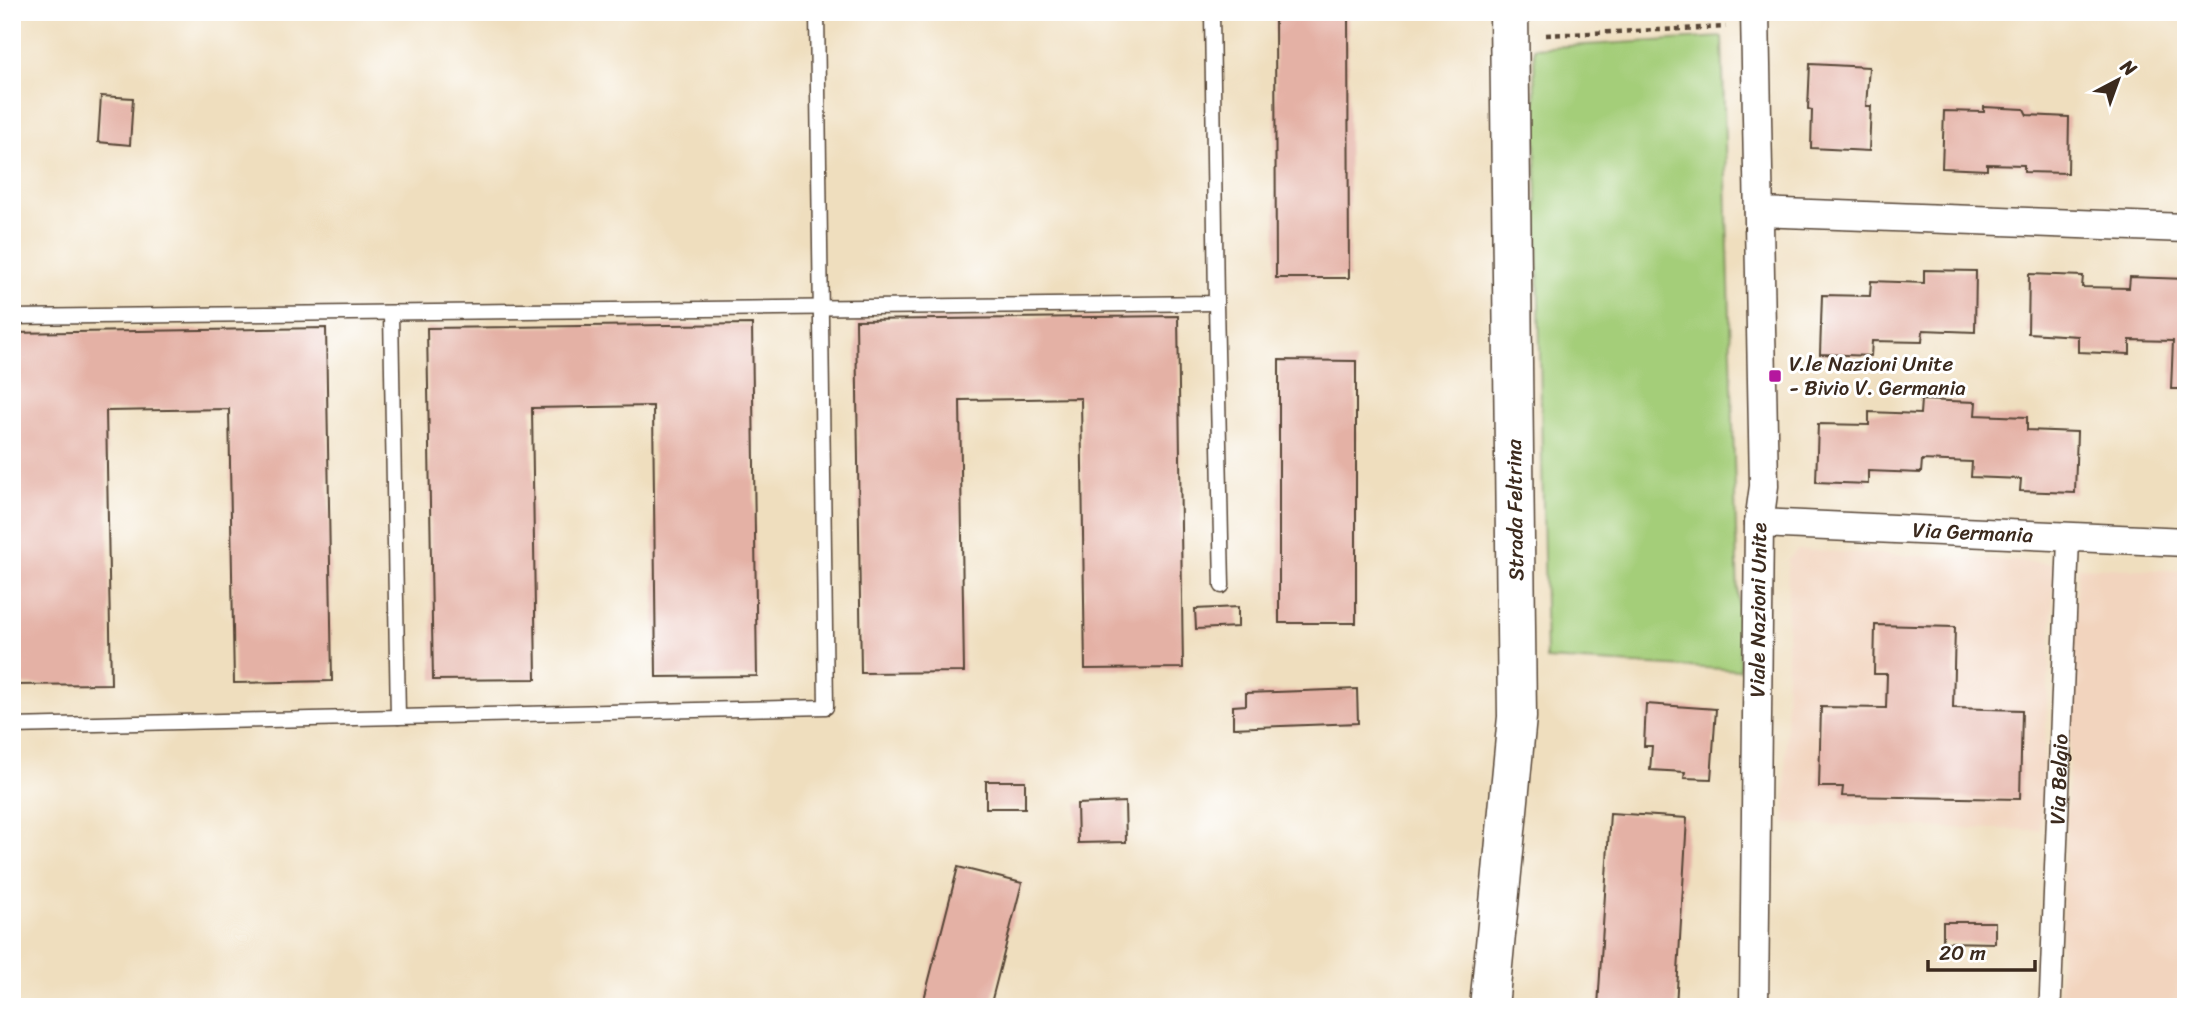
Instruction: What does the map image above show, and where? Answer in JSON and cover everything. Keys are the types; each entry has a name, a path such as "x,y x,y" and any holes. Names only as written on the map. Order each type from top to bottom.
{"main road":[{"name":"Strada Feltrina","path":"1489,1007 1517,717 1510,24"}],"street":[{"name":"Viale Nazioni Unite","path":"1754,1007 1759,523 1764,486 1756,19"},
{"path":"1759,212 2186,228"},
{"name":"Via Germania","path":"1759,523 2186,542"},
{"name":"Via Belgio","path":"2050,1007 2067,552"}],"lane":[{"path":"12,726 826,707 817,12"},
{"path":"1212,12 1222,586"},
{"path":"12,317 1216,303"},
{"path":"391,313 397,717"}],"path":[{"path":"1510,24 1756,19"}],"shaded area":[{"path":"1798,550 2055,563 2040,830 1785,824 1788,559"},
{"path":"2078,567 2186,571 2186,1007 2058,1007"}],"green space":[{"path":"1722,37 1740,670 1546,659 1534,48"}],"building":[{"path":"1275,12 1348,12 1349,278 1276,278"},
{"path":"1868,12 1868,16 1827,14"},
{"path":"1810,64 1869,67 1866,106 1871,106 1869,151 1811,148 1812,110 1808,109"},
{"path":"101,96 133,98 130,145 98,142"},
{"path":"1984,107 2024,109 2027,115 2069,117 2068,173 2024,172 2024,165 1987,164 1987,170 1942,168 1944,111 1984,112"},
{"path":"1924,270 1976,271 1975,332 1923,330 1922,342 1872,341 1871,356 1820,354 1822,295 1870,296 1871,281 1924,283"},
{"path":"2029,274 2083,276 2082,287 2129,288 2130,277 2186,279 2186,389 2171,389 2173,341 2130,340 2130,354 2078,352 2078,336 2028,333"},
{"path":"1178,316 1183,668 1085,669 1081,398 960,400 964,672 861,673 856,320"},
{"path":"752,324 757,676 656,677 653,406 532,408 536,679 433,680 427,328"},
{"path":"326,328 332,681 234,683 229,409 106,411 111,684 12,685 12,333"},
{"path":"1279,360 1356,361 1356,623 1279,623"},
{"path":"1921,400 1976,402 1975,415 2027,417 2027,430 2077,432 2075,493 2020,491 2021,479 1971,477 1972,462 1922,460 1921,473 1868,471 1868,484 1816,482 1818,424 1869,425 1869,412 1920,414"},
{"path":"1238,607 1238,627 1196,629 1195,609"},
{"path":"1875,625 1955,627 1953,708 2022,710 2020,799 1842,796 1843,787 1819,787 1821,707 1886,708 1887,674 1874,674"},
{"path":"1357,689 1358,723 1233,728 1233,706 1246,705 1246,693"},
{"path":"1646,704 1716,709 1711,779 1684,778 1685,772 1650,770 1652,746 1644,746"},
{"path":"986,781 1025,781 1025,808 986,808"},
{"path":"1125,802 1126,842 1078,843 1077,804"},
{"path":"1610,813 1687,818 1676,1007 1598,1007"},
{"path":"958,867 1022,883 990,1007 922,1007"},
{"path":"1943,922 1995,922 1995,943 1943,942"}],"place":[{"name":"V.le Nazioni Unite - Bivio V. Germania","path":"1775,376"}]}
